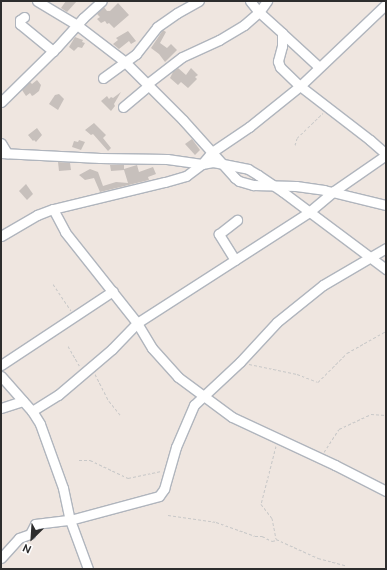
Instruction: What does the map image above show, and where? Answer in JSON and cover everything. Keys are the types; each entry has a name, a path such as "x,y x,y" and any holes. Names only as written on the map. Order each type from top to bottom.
{"street":[{"path":"37,1 77,25 124,61 239,181 253,185 296,186 334,191 386,205"},
{"path":"1,102 54,51 77,25 102,1"},
{"path":"103,78 141,49 157,27 177,13 199,1"},
{"path":"250,1 259,12 319,67"},
{"path":"123,107 182,57 219,40 244,25 259,12 267,1"},
{"path":"1,236 37,215 53,209 186,176 202,164 212,152 249,127 300,86 386,4"},
{"path":"24,17 20,20 20,24 54,51"},
{"path":"32,412 58,395 112,350 137,323 309,212 334,191 386,155 370,140 300,86 278,64 282,33"},
{"path":"1,144 4,153 167,160 202,164 222,163 248,169 273,185 386,269"},
{"path":"53,209 65,232 113,291 137,323 152,348 162,360 203,397 232,417 321,458 386,491"},
{"path":"235,260 219,234 237,220"},
{"path":"1,558 19,538 30,534 35,524 70,520 159,496 164,489 169,470 194,405 240,362 277,322 323,285 386,248"},
{"path":"1,365 113,291"},
{"path":"1,376 32,412 40,424 53,459 70,520 88,569"},
{"path":"1,408 23,401"}],"path":[{"path":"294,145 297,138 327,108"},
{"path":"53,284 62,300 75,316"},
{"path":"240,362 297,374 318,382 347,352 386,331"},
{"path":"68,346 122,416"},
{"path":"321,458 339,429 371,414 386,414"},
{"path":"277,539 273,520 263,508 262,502 278,438"},
{"path":"79,460 90,460 128,478 169,470"},
{"path":"168,515 216,522 257,536 262,536 272,541 277,539 318,558 347,566"}],"building":[{"path":"66,1 77,1 67,12 61,8"},
{"path":"118,3 129,15 114,28 109,23 107,24 105,21 101,23 97,19 100,17 97,14 104,7 107,11 110,11"},
{"path":"163,30 166,32 160,43 167,48 171,44 177,50 165,62 159,54 151,48"},
{"path":"128,31 136,41 131,44 129,41 119,49 113,44 118,40 116,38"},
{"path":"75,37 83,40 82,42 85,43 82,48 78,47 74,51 69,47"},
{"path":"178,68 186,75 191,68 198,75 195,77 197,79 188,88 181,82 178,85 170,78 173,72"},
{"path":"37,80 41,85 39,91 32,96 30,93 26,96 22,90 30,82 32,84"},
{"path":"121,92 114,104 115,106 111,111 101,101 107,96 109,99 111,97 113,98"},
{"path":"59,94 64,99 58,110 49,104 55,95"},
{"path":"94,123 106,135 103,138 111,148 108,151 93,134 91,135 85,130"},
{"path":"37,128 42,135 36,142 34,140 33,141 28,135"},
{"path":"192,139 200,150 195,155 185,144"},
{"path":"79,140 85,142 81,150 72,147 74,141 78,142"},
{"path":"58,162 70,163 71,170 59,171"},
{"path":"110,165 124,165 124,169 137,165 139,172 153,167 156,174 148,177 149,180 100,192 94,178 85,180 79,175 90,169 98,172 103,186 116,182 128,183 124,170 111,171"},
{"path":"26,184 33,194 27,200 19,191"}]}
